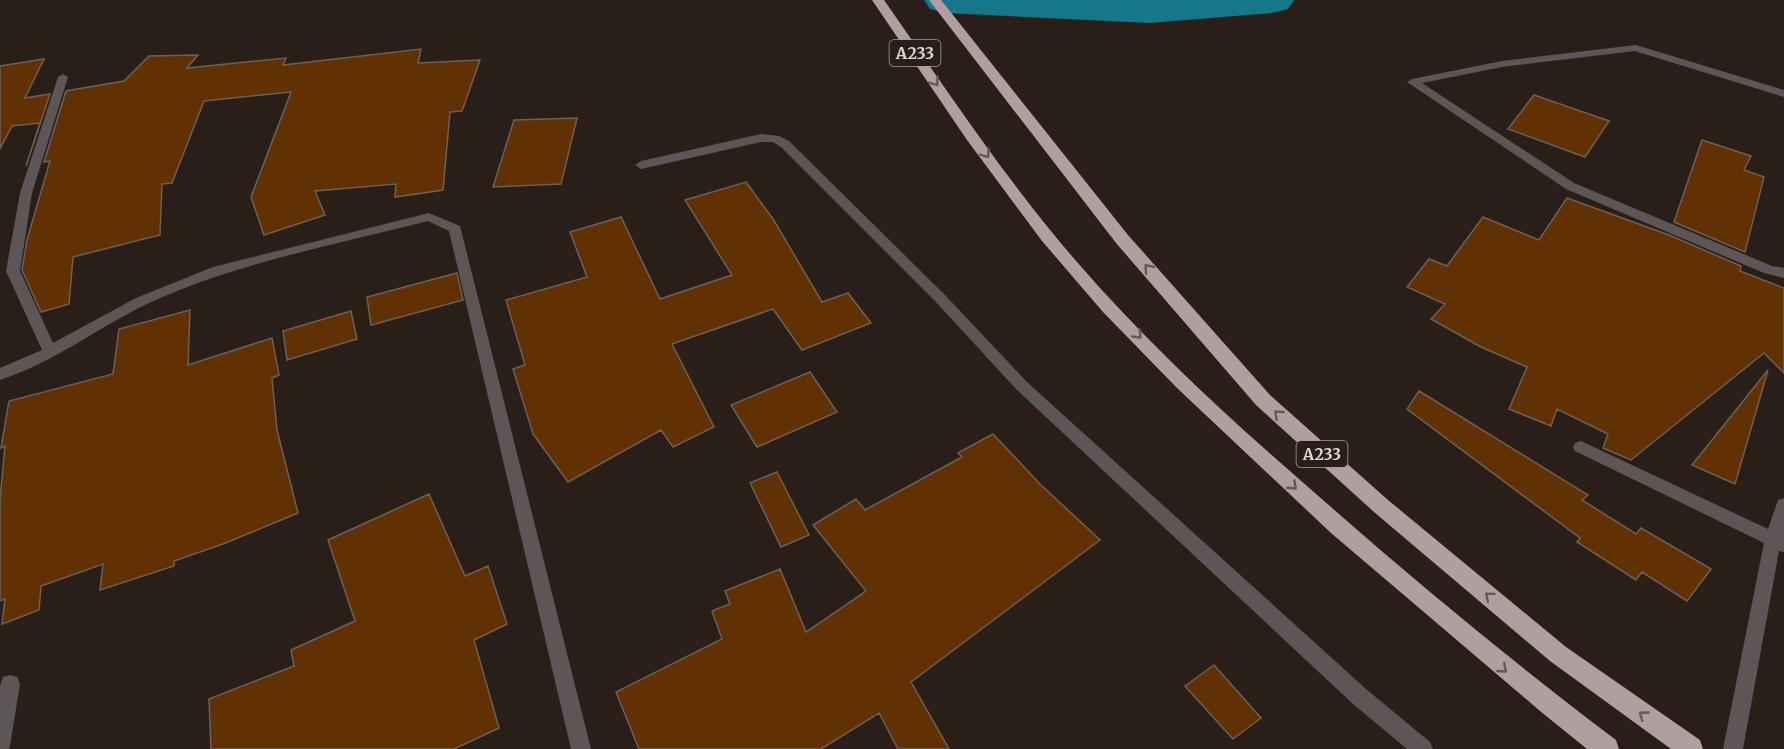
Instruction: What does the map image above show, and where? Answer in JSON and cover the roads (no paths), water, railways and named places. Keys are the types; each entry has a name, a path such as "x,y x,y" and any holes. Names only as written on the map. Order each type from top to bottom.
{"highway":[{"name":"A233","path":"878,0 952,106 1073,268 1214,414 1329,519 1514,679 1606,749"},
{"name":"A233","path":"935,0 1122,239 1263,400 1381,506 1558,654 1691,749"}],"street":[{"path":"1784,94 1636,48 1502,64 1412,82 1570,186 1769,270 1784,273"},
{"path":"50,352 13,271 26,193 63,77"},
{"path":"641,165 761,138 775,138 785,144 940,298 1022,386 1359,696 1423,749"},
{"path":"0,374 50,352 141,301 218,270 429,217 455,229 581,749"},
{"path":"1581,447 1778,542"},
{"path":"1733,749 1784,505"},
{"path":"0,746 10,684"}],"waterway":[{"path":"946,0 1149,10 1272,0"}]}
